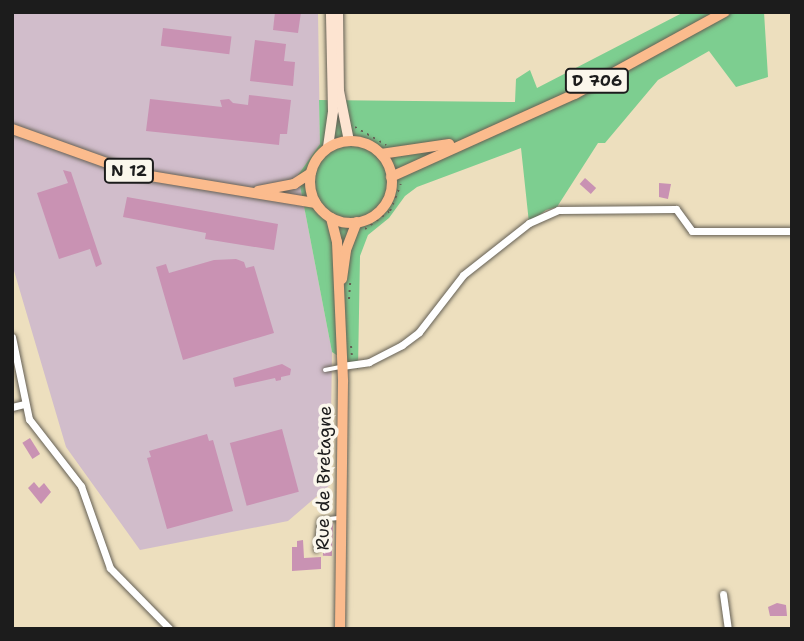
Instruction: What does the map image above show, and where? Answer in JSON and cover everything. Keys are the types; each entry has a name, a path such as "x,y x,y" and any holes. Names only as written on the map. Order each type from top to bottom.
{"main road":[{"path":"328,147 333,111 331,12"},
{"path":"338,12 339,91 349,141"},
{"name":"D 706","path":"391,177 465,141 519,121 575,94 725,12"},
{"name":"N 12","path":"12,129 138,174 316,203"},
{"path":"349,141 384,150 391,177 386,203 359,227 331,218 316,203 310,184 317,159 328,147 349,141"},
{"name":"D 706","path":"384,150 400,153 465,141"},
{"name":"N 12","path":"251,193 294,184 311,173"},
{"name":"Rue de Bretagne","path":"331,218 337,242 340,328 347,365 340,629"},
{"name":"Rue de Bretagne","path":"340,328 346,250 359,227"}],"street":[{"path":"347,365 386,355 402,345 418,332 463,275 529,223 558,210 676,209 692,231 792,231"},
{"path":"12,337 24,404 37,433 58,454 86,496 110,568 170,629"},
{"path":"12,407 24,404"},
{"path":"723,593 728,629"}],"lane":[{"path":"325,370 347,365"},
{"path":"316,551 320,520 342,518"}],"path":[{"path":"355,127 384,150"},
{"path":"359,227 390,211 404,178 403,170"},
{"path":"349,301 350,274"},
{"path":"347,365 351,340"}],"shaded area":[{"path":"12,12 318,12 320,144 298,175 332,352 330,485 288,521 140,550 66,447 12,264"}],"green space":[{"path":"684,12 764,12 768,77 736,87 709,51 658,80 605,143 598,143 557,207 546,210 529,223 521,148 417,187 405,196 389,218 368,235 360,256 358,369 332,352 298,175 320,144 319,100 515,102 516,79 530,70 537,88"}],"building":[{"path":"275,12 301,12 298,33 273,30"},
{"path":"163,28 231,36 229,54 161,46"},
{"path":"255,40 286,44 284,61 295,62 293,86 250,81"},
{"path":"249,95 291,100 287,134 280,134 279,145 146,131 150,99 222,107 220,100 229,99 233,103 248,105"},
{"path":"63,170 71,172 102,264 96,267 90,249 59,259 37,193 68,183"},
{"path":"585,178 596,188 591,194 580,184"},
{"path":"659,183 671,184 668,199 659,197"},
{"path":"127,197 278,224 274,250 205,239 206,233 123,217"},
{"path":"236,259 244,262 246,268 254,266 274,333 183,360 156,267 166,264 169,273 214,260"},
{"path":"282,364 291,369 290,375 281,377 281,380 276,381 275,378 235,387 233,378"},
{"path":"282,429 299,492 247,506 230,443"},
{"path":"207,434 209,441 213,440 233,511 167,529 147,458 151,457 149,451"},
{"path":"30,438 40,454 32,459 22,443"},
{"path":"34,482 39,488 44,483 51,492 41,504 28,488"},
{"path":"324,523 333,523 332,556 323,556"},
{"path":"303,540 304,558 321,557 321,569 292,571 292,547 297,547 297,541"},
{"path":"777,603 786,605 787,616 770,616 768,607"}]}
